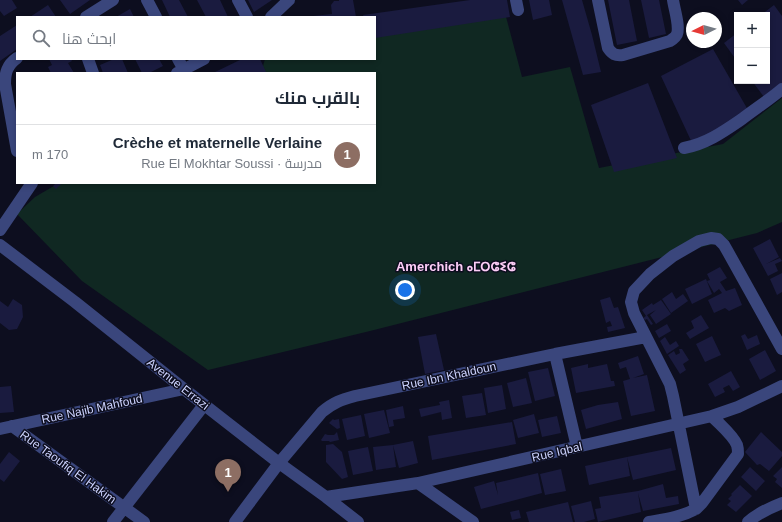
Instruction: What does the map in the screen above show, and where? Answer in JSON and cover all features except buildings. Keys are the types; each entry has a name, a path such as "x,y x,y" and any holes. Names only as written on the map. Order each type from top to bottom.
{"street":[{"path":"88,16 113,0"},
{"path":"147,0 155,16"},
{"path":"238,0 246,16"},
{"path":"272,16 289,0"},
{"path":"598,0 608,48 617,56 670,41 675,37 678,33 678,24 672,0"},
{"path":"16,59 8,67 5,74 5,84 16,143"},
{"path":"88,60 92,72"},
{"path":"180,67 201,60"},
{"path":"684,148 712,139 782,89"},
{"path":"0,230 28,186"},
{"path":"696,509 670,384 634,313 631,302 634,291 650,274 673,256 699,241 711,238 718,239 724,245 782,349"},
{"name":"Avenue Errazi","path":"0,245 76,302 204,405 358,522"},
{"name":"Rue Ibn Khaldoun","path":"235,522 279,463 322,412 336,402 355,396 555,354 646,337"},
{"path":"555,354 577,447"},
{"name":"Rue Iqbal","path":"326,497 418,483 712,416 738,407 782,386"},
{"name":"Rue Najib Mahfoud","path":"0,428 184,389"},
{"name":"Rue Taoufiq El Hakim","path":"113,522 204,405"},
{"path":"649,522 676,518 696,509 738,454 737,445 712,416"},
{"name":"Rue Taoufiq El Hakim","path":"12,426 144,522"},
{"path":"418,483 473,522"},
{"path":"748,522 760,513 782,503"}],"green space":[{"path":"505,13 522,77 570,67 599,168 723,144 782,98 782,222 757,233 370,331 208,370 82,281 17,214 35,197 57,184 376,184 376,72 261,72 265,60 376,60 376,31"}],"place":[{"name":"Crèche et maternelle Verlaine","path":"228,492"}],"district":[{"name":"Amerchich ⴰⵎⵔⵛⵉⵛ","path":"456,266"}]}
